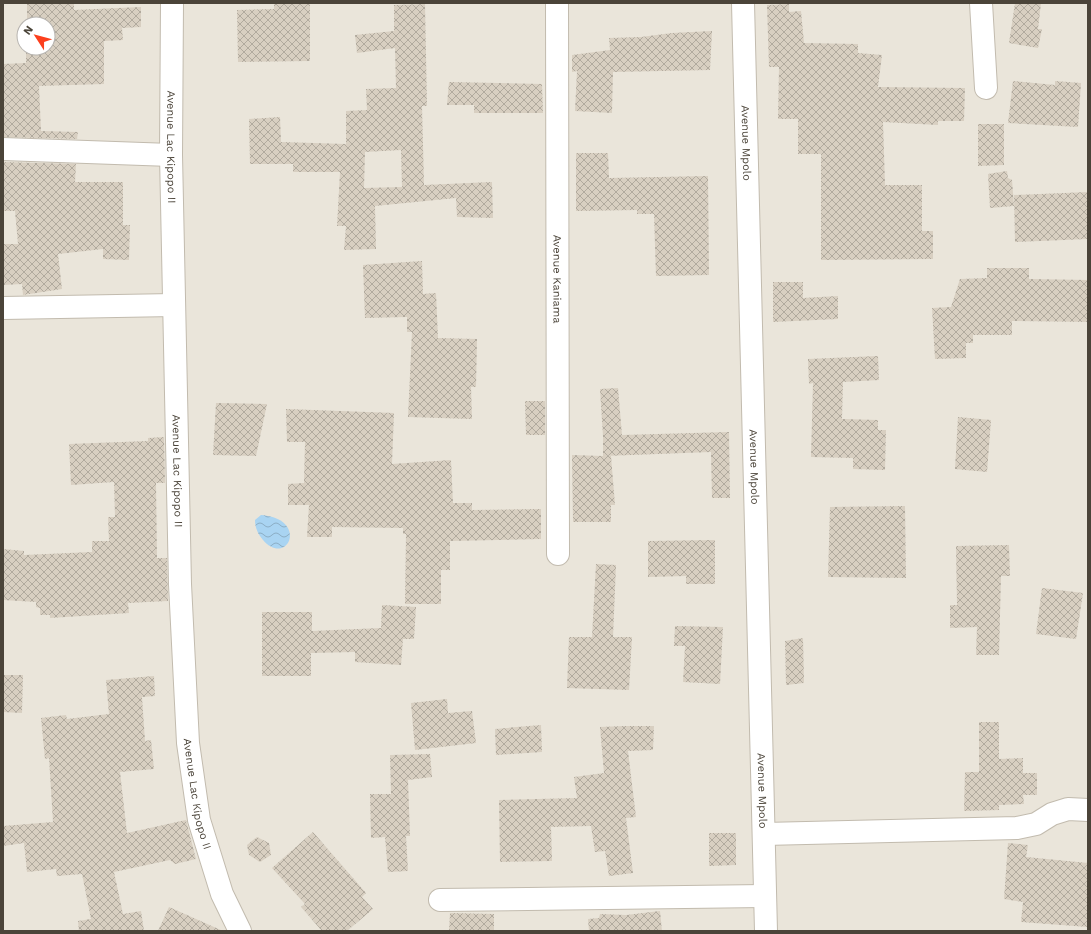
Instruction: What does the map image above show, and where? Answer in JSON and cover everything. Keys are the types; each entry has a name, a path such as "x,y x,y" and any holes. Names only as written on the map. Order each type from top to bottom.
{"street":[{"name":"Avenue Lac Kipopo II","path":"172,3 171,155 180,584 188,743 199,820 222,894 240,931"},
{"name":"Avenue Kaniama","path":"557,3 558,554"},
{"name":"Avenue Mpolo","path":"743,3 766,931"},
{"path":"981,3 986,88"},
{"path":"3,149 171,155"},
{"path":"3,308 174,305"},
{"path":"764,834 1017,828 1036,824 1052,814 1068,809 1088,810"},
{"path":"440,900 765,896"}],"shaded area":[{"path":"3,3 1088,3 1088,931 3,931"}],"water":[{"path":"261,515 276,518 285,525 289,532 289,540 286,545 280,548 272,547 263,540 257,531 255,523 255,520"}],"building":[{"path":"27,3 74,3 74,10 141,7 141,27 122,28 123,40 104,41 104,84 39,86 41,131 78,132 77,139 3,137 3,64 26,63 26,56 56,56 56,16 27,16"},
{"path":"274,3 310,3 310,61 238,62 237,10 274,9"},
{"path":"1015,3 1041,3 1038,29 1042,29 1038,48 1009,43"},
{"path":"425,4 427,106 422,106 424,185 492,182 493,218 457,217 456,198 375,206 376,249 344,250 346,226 337,226 340,172 293,172 293,164 250,164 249,119 280,117 281,142 346,144 346,111 367,110 366,89 396,88 395,48 357,53 355,35 394,31 394,5","holes":["401,150 402,187 364,188 365,152"]},
{"path":"789,4 789,12 801,11 804,43 858,44 858,53 882,55 878,87 965,88 964,121 938,121 938,125 883,122 885,185 922,185 922,231 933,231 933,259 821,260 821,154 798,154 798,119 778,119 779,67 769,67 767,5"},
{"path":"712,31 710,70 613,72 612,113 575,111 577,71 572,72 572,55 610,50 609,38"},
{"path":"1013,81 1055,85 1055,81 1081,83 1078,127 1008,123"},
{"path":"449,82 542,84 543,113 474,113 474,105 447,105"},
{"path":"978,124 1004,124 1004,165 978,166"},
{"path":"576,153 608,153 609,178 708,176 709,275 656,276 654,214 637,214 637,210 576,211"},
{"path":"3,162 76,164 75,182 123,182 123,225 130,225 129,260 103,259 103,249 58,254 62,289 23,295 22,284 3,285 3,244 18,244 15,211 3,211"},
{"path":"1007,171 1008,178 1012,180 1014,206 990,208 988,174"},
{"path":"1088,192 1088,239 1015,242 1014,195"},
{"path":"422,261 423,294 436,293 438,338 477,339 476,387 471,387 472,419 408,417 412,332 407,332 407,317 365,318 363,265"},
{"path":"987,268 1029,268 1029,279 1088,280 1088,322 1012,321 1012,335 973,335 973,343 966,343 966,358 935,359 932,308 951,307 960,279 987,278"},
{"path":"773,282 803,282 803,298 838,296 838,319 773,322"},
{"path":"878,356 879,380 843,382 842,419 878,420 878,430 886,430 885,470 853,469 853,458 811,457 813,383 809,384 808,359"},
{"path":"618,388 622,435 729,432 730,498 712,498 711,452 605,456 611,456 615,505 611,505 611,522 573,522 572,455 603,456 600,389"},
{"path":"525,401 545,401 545,435 526,435"},
{"path":"216,403 267,404 256,456 213,455"},
{"path":"286,409 394,413 392,464 451,460 453,503 472,503 472,510 541,509 541,539 450,541 450,570 441,570 441,604 405,604 406,534 403,534 403,528 332,527 332,537 307,537 309,505 288,505 288,484 304,483 305,442 287,442"},
{"path":"958,417 991,420 987,472 955,469"},
{"path":"164,437 165,483 156,483 157,558 167,558 168,601 128,603 129,613 50,618 50,615 40,615 40,608 36,607 36,602 3,600 3,549 24,551 24,555 92,552 92,541 109,541 108,517 115,517 114,482 71,485 69,444 148,441 148,438"},
{"path":"905,506 906,578 828,577 830,507"},
{"path":"715,540 715,584 686,584 686,576 648,577 648,541"},
{"path":"1009,545 1010,576 1001,576 999,655 976,655 977,627 950,628 950,605 957,605 956,546"},
{"path":"596,564 616,565 613,637 632,637 629,690 567,688 569,637 592,637"},
{"path":"1042,588 1083,593 1076,639 1036,634"},
{"path":"382,605 416,607 414,639 403,639 401,665 355,662 355,652 311,653 311,676 262,676 262,612 312,612 312,631 381,628"},
{"path":"675,626 723,627 720,684 683,682 685,646 674,646"},
{"path":"803,638 804,683 786,685 785,641"},
{"path":"3,675 23,675 22,713 3,712"},
{"path":"154,676 155,696 142,697 145,741 151,740 154,769 120,772 127,833 186,820 196,859 175,864 170,860 114,872 123,914 141,911 144,931 79,931 78,921 91,919 82,874 57,876 56,869 27,872 24,843 3,846 3,826 53,822 49,758 45,759 41,718 66,715 67,719 109,714 106,680"},
{"path":"447,699 448,713 472,711 476,743 415,750 411,703"},
{"path":"979,722 999,722 999,759 1023,758 1023,773 1037,773 1037,795 1023,795 1024,804 999,805 999,810 964,811 965,772 979,772"},
{"path":"541,725 542,752 496,755 495,729"},
{"path":"654,726 653,750 628,751 636,817 626,818 633,873 609,876 605,851 595,852 591,826 551,827 552,861 500,862 499,800 577,798 574,777 604,773 600,727"},
{"path":"430,754 432,777 408,780 410,836 406,836 408,871 388,872 385,837 371,838 370,794 391,794 390,755"},
{"path":"313,832 366,893 362,897 373,909 347,931 322,931 301,907 305,904 272,868"},
{"path":"709,833 736,833 736,865 709,866"},
{"path":"257,837 269,843 271,855 260,862 249,855 247,845"},
{"path":"1008,843 1028,845 1026,857 1088,863 1088,927 1021,922 1023,902 1004,899"},
{"path":"169,907 223,931 158,931"},
{"path":"660,911 662,931 589,931 588,919 599,918 600,914 626,915"},
{"path":"450,913 494,914 494,931 449,931"}]}
